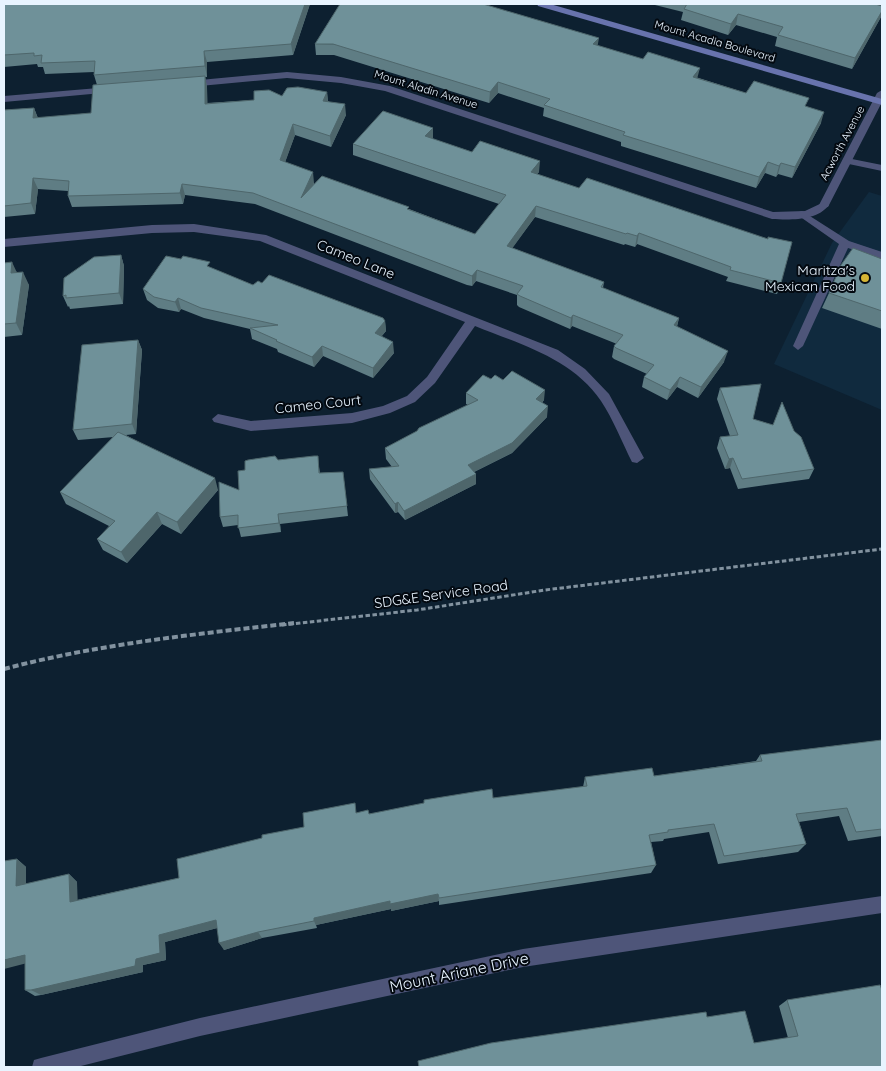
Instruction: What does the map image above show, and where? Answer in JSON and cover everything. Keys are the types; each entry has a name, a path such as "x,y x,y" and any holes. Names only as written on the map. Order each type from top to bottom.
{"main road":[{"name":"Mount Acadia Boulevard","path":"541,4 881,98"}],"street":[{"name":"Mount Aladin Avenue","path":"180,84 288,75 341,80 388,88 772,215 787,217 818,210 824,205"},
{"path":"4,99 121,89"},
{"name":"Acworth Avenue","path":"824,205 881,98"},
{"name":"Cameo Lane","path":"4,243 152,229 194,228 262,238 554,353 582,372 606,397 638,458"},
{"name":"Cameo Court","path":"218,419 251,426 352,418 386,410 411,399 431,380 472,321"},
{"name":"Mount Ariane Drive","path":"41,1067 200,1028 523,958 882,904"}],"lane":[{"path":"847,161 882,168"},
{"path":"802,214 845,243 882,256"},
{"path":"798,346 845,243"}],"path":[{"name":"SDG&E Service Road","path":"4,669 46,658 206,633 418,610 546,590 882,549"}],"shaded area":[{"path":"869,192 882,196 882,410 774,364 832,243"}],"building":[{"path":"4,4 305,4 291,44 204,51 205,66 94,75 95,61 41,63 42,55 34,56 34,53 4,55"},
{"path":"340,4 483,4 599,38 593,44 643,59 648,52 700,68 693,77 746,93 754,81 809,98 805,106 824,112 795,167 781,163 779,166 768,162 759,177 623,135 625,132 544,105 550,99 498,82 490,92 333,44 315,44"},
{"path":"687,4 875,4 882,6 882,11 855,58 778,35 783,27 738,14 731,24 684,9"},
{"path":"205,76 205,104 254,100 254,91 269,90 282,96 287,88 298,87 327,92 323,101 345,104 330,136 293,124 280,160 313,172 301,198 322,176 409,207 407,209 475,234 506,195 353,144 383,111 433,128 425,136 472,152 480,141 540,161 531,172 579,188 587,178 768,239 768,237 792,242 781,283 730,270 731,267 639,233 637,236 626,234 536,206 507,246 604,282 601,287 679,318 674,325 728,351 701,387 680,377 670,390 644,377 654,365 614,346 623,335 573,315 571,318 520,296 517,294 523,286 477,270 472,276 253,193 182,184 180,193 68,196 69,181 33,178 31,203 4,206 4,110 34,108 33,118 91,113 93,85"},
{"path":"853,248 882,259 882,311 829,293 841,265"},
{"path":"121,255 119,293 66,298 66,295 63,296 64,278 94,257"},
{"path":"166,256 181,259 183,256 210,262 207,266 253,285 258,281 262,283 269,275 383,318 385,321 375,333 393,342 373,368 322,346 312,357 250,328 278,325 201,308 178,298 175,302 154,297 143,289"},
{"path":"12,262 11,273 23,272 16,323 4,324 4,263"},
{"path":"138,340 132,424 73,430 82,345"},
{"path":"512,371 545,390 536,399 548,406 512,443 468,465 476,474 404,511 398,502 395,504 369,469 399,466 385,448 417,431 419,428 478,400 466,393 483,375 491,379 495,375 503,380"},
{"path":"761,384 753,419 773,425 782,402 794,431 801,437 814,469 742,479 733,458 729,459 720,437 738,435 720,388"},
{"path":"118,432 215,478 177,522 157,512 121,552 97,539 115,521 60,492"},
{"path":"275,456 278,460 318,456 319,473 343,472 347,506 278,514 279,523 238,528 238,515 220,517 219,482 239,490 238,471 245,470 245,461"},
{"path":"882,740 882,829 856,832 847,808 796,814 806,844 724,856 714,824 668,830 668,832 649,835 656,865 439,898 438,894 390,904 390,901 314,918 314,921 258,932 219,943 216,920 159,935 160,953 136,959 135,966 31,990 25,990 25,955 4,960 4,861 17,859 16,886 69,874 70,902 179,878 177,859 262,838 262,835 304,827 303,813 355,803 356,813 368,810 369,814 424,803 424,800 492,789 493,798 587,786 585,777 652,768 654,776 762,761 760,755"},
{"path":"880,985 882,990 882,1067 419,1067 418,1061 491,1043 706,1012 707,1017 745,1011 754,1043 798,1036 787,1000"}],"place":[{"name":"Maritza's Mexican Food","path":"865,278"}]}
